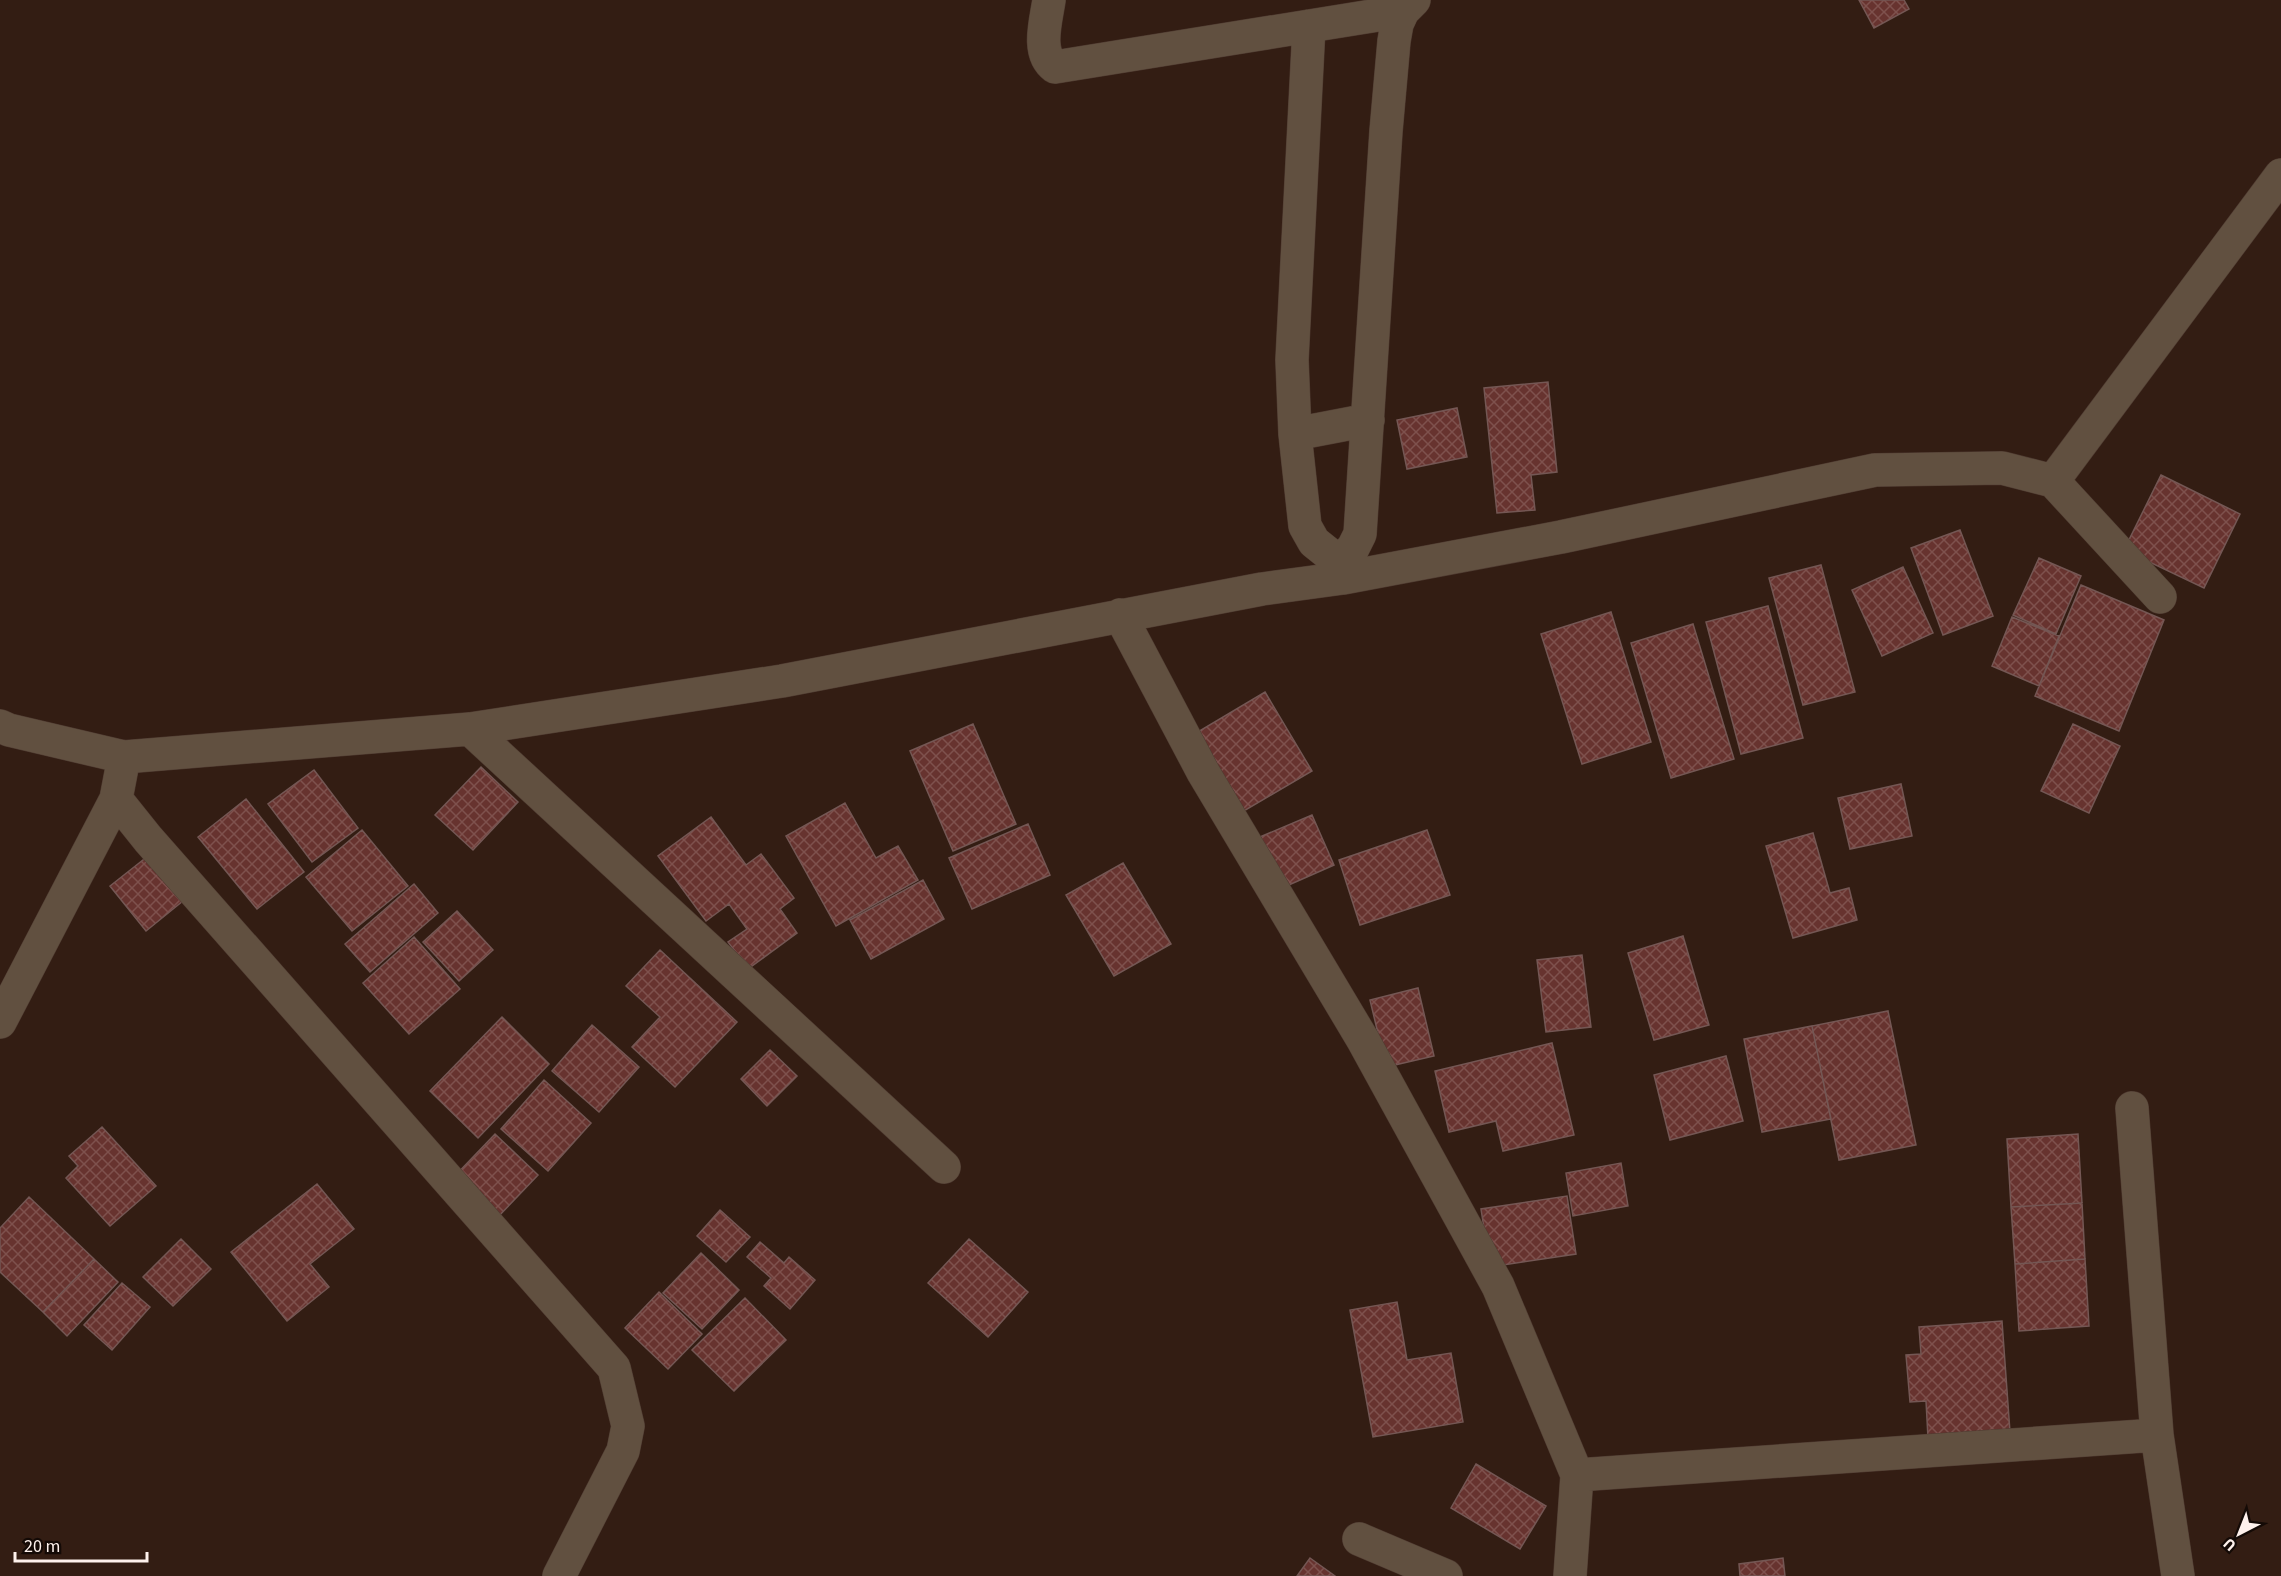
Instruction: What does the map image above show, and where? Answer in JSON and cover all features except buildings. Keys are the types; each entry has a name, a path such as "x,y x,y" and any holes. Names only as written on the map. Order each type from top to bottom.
{"street":[{"path":"1049,0 1043,47 1049,63 1055,67 1309,26 1408,6"},
{"path":"1341,570 1360,534 1386,131 1397,24 1408,6"},
{"path":"1309,26 1292,360 1295,434 1305,526 1314,542 1341,570"},
{"path":"2053,481 2281,175"},
{"path":"1295,434 1368,420"},
{"path":"0,726 124,757 470,729 782,681 1262,589 1341,570 1561,537 1875,470 2002,468 2053,481 2160,597"},
{"path":"1120,615 1203,772 1363,1040 1498,1286 1577,1475 1570,1576"},
{"path":"470,729 944,1167"},
{"path":"0,1022 116,799 124,757"},
{"path":"116,799 156,848 614,1368 628,1425 623,1451 559,1576"},
{"path":"2132,1108 2157,1436 2178,1576"},
{"path":"1577,1475 2157,1436"},
{"path":"1359,1539 1446,1576"}]}
